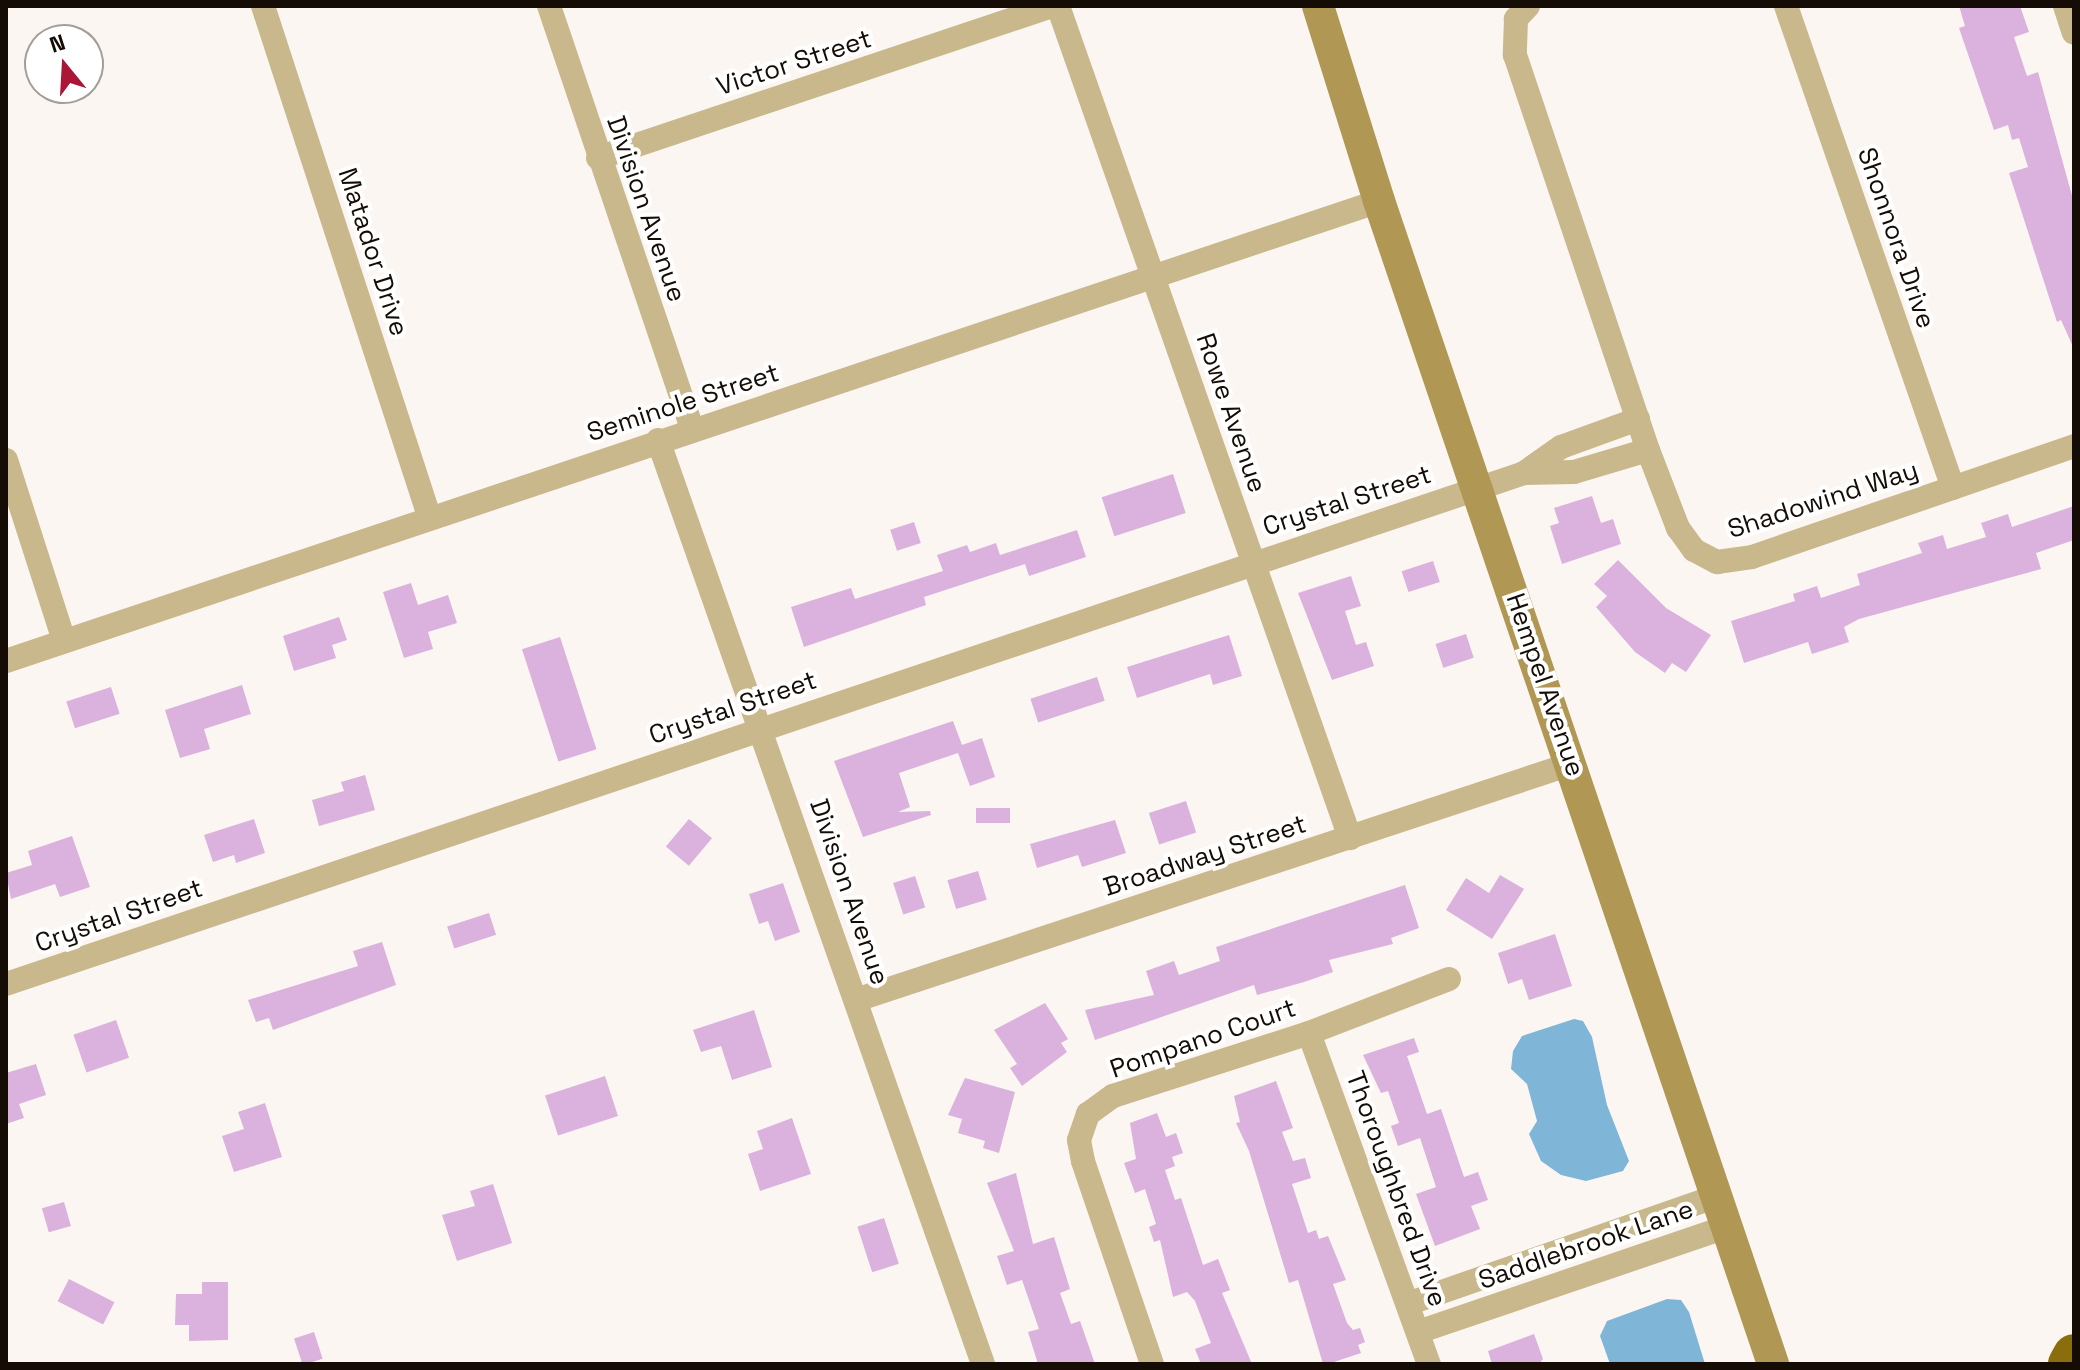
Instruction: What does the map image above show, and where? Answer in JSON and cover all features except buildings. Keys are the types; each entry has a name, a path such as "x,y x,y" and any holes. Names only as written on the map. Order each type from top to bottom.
{"highway":[{"path":"2069,1364 2074,1355"}],"street":[{"name":"Matador Drive","path":"263,6 429,516"},
{"name":"Division Avenue","path":"549,6 692,429"},
{"name":"Victor Street","path":"598,158 1056,6"},
{"name":"Rowe Avenue","path":"1056,6 1155,277 1350,838"},
{"name":"Hempel Avenue","path":"1318,6 1379,201 1773,1364"},
{"name":"Shadowind Way","path":"1528,6 1516,19 1515,55 1648,450 1678,528 1694,550 1717,562 1752,557 2074,446"},
{"name":"Shonnora Drive","path":"1786,6 1953,488"},
{"path":"2065,6 2074,33"},
{"name":"Seminole Street","path":"6,661 429,516 1379,201"},
{"path":"1524,473 1561,447 1638,419"},
{"name":"Division Avenue","path":"658,440 763,728 983,1364"},
{"path":"1478,487 1524,473 1574,472 1648,450"},
{"path":"6,460 64,641"},
{"name":"Crystal Street","path":"6,984 1478,487"},
{"name":"Broadway Street","path":"856,1000 1571,764"},
{"name":"Pompano Court","path":"1152,1364 1083,1161 1079,1140 1088,1114 1113,1096 1309,1033 1449,979"},
{"name":"Thoroughbred Drive","path":"1309,1033 1410,1303 1429,1364"},
{"name":"Saddlebrook Lane","path":"1410,1303 1717,1196"},
{"name":"Saddlebrook Lane","path":"1418,1332 1727,1227"}],"water":[{"path":"1574,1019 1583,1021 1592,1037 1607,1105 1629,1161 1623,1171 1586,1181 1561,1175 1541,1161 1529,1134 1537,1121 1527,1084 1511,1069 1513,1051 1522,1036"},
{"path":"1667,1299 1681,1300 1689,1312 1705,1364 1610,1364 1600,1336 1607,1321"}]}
